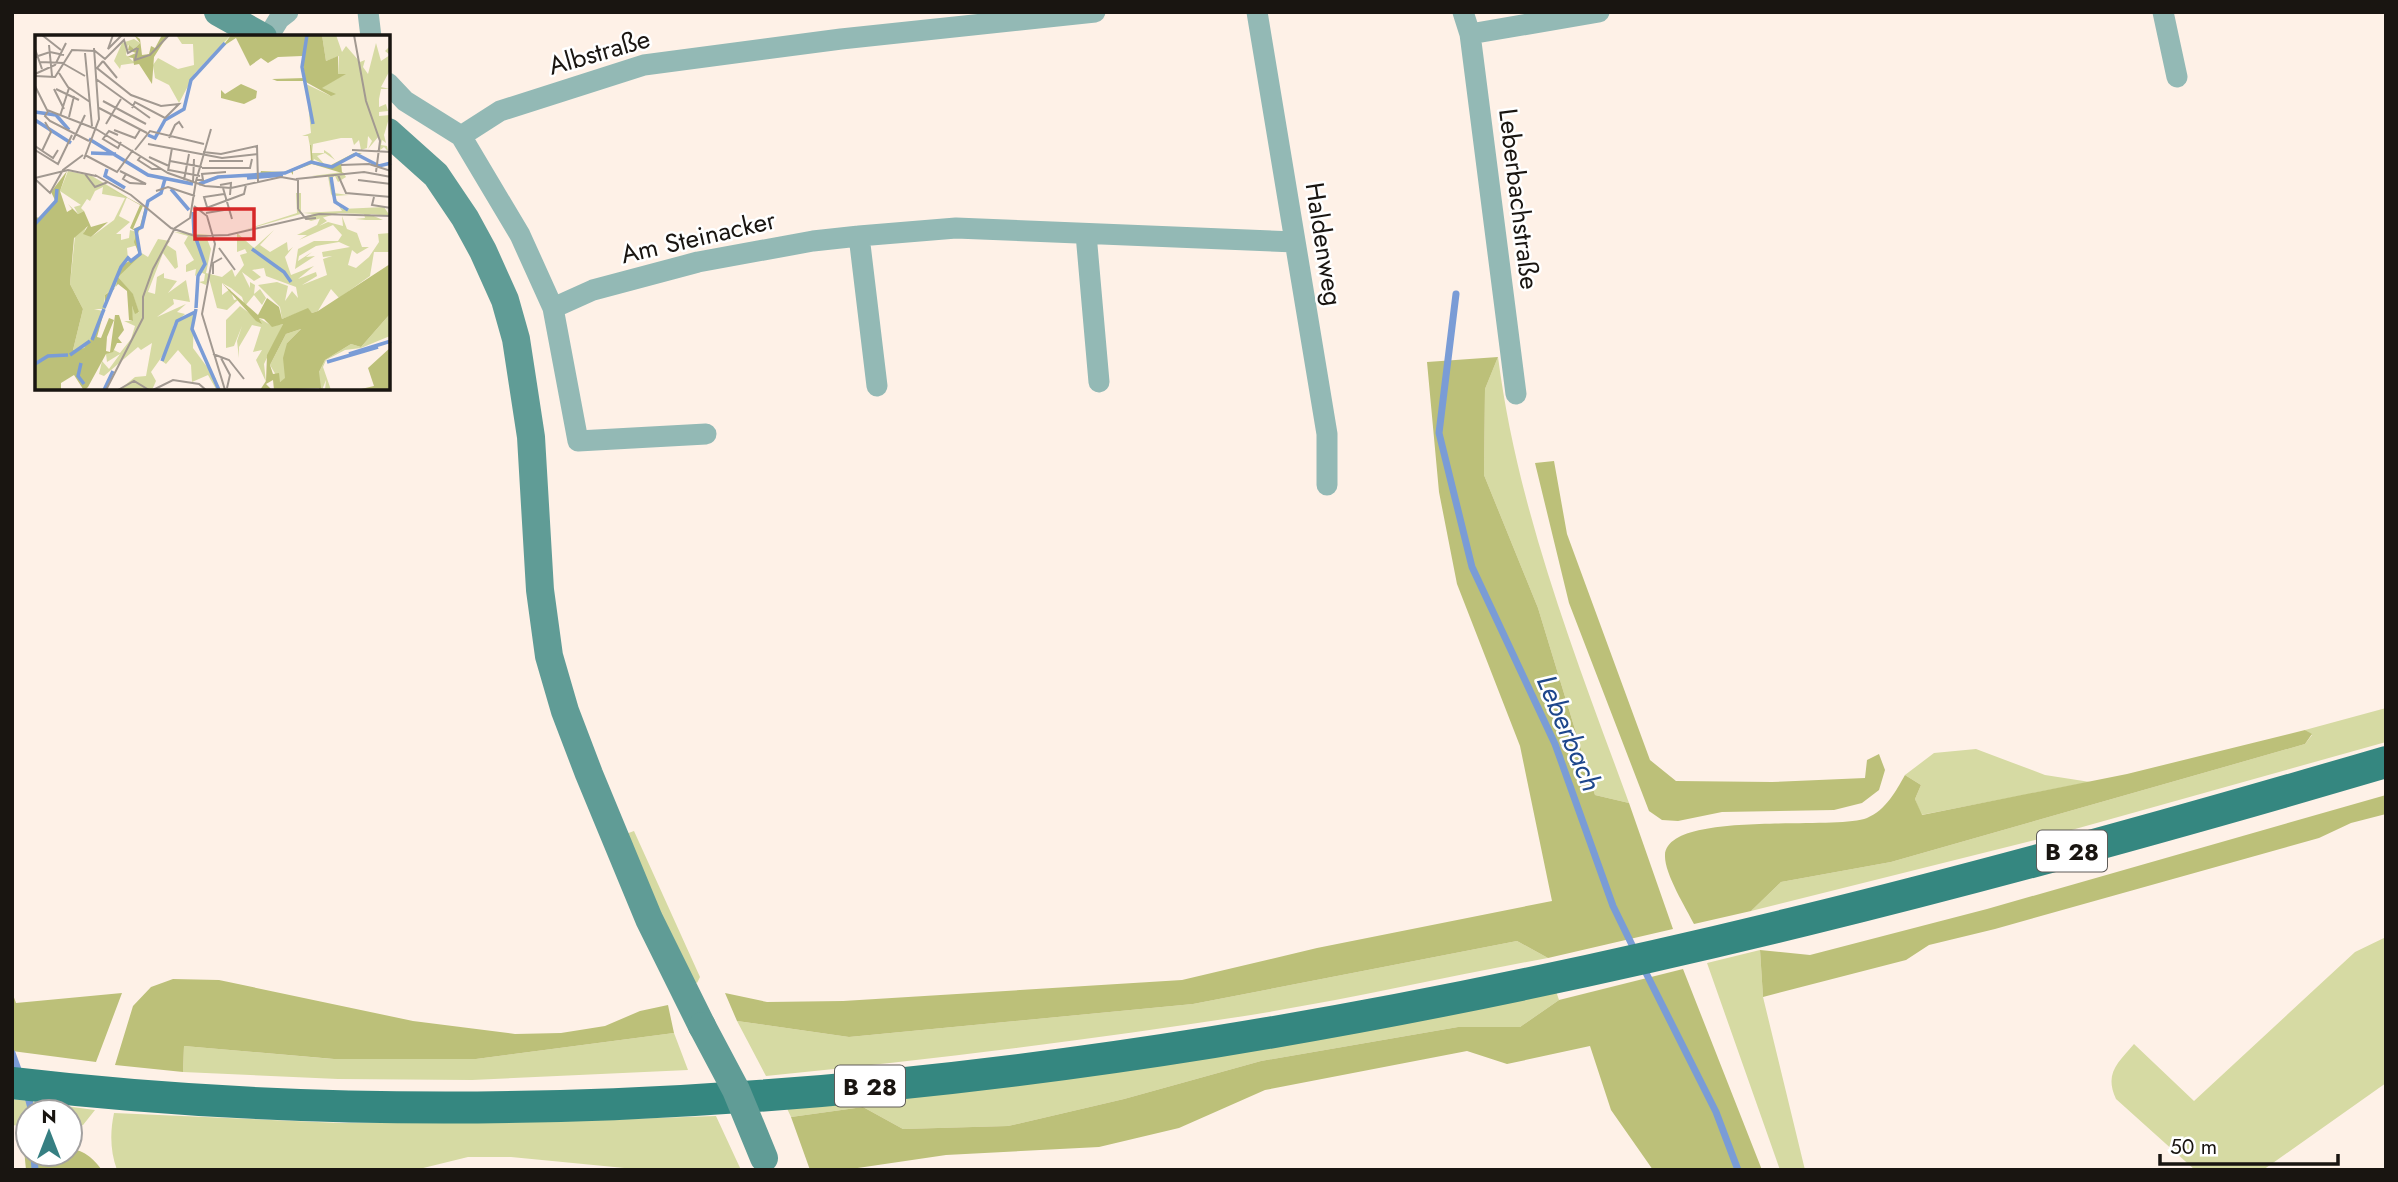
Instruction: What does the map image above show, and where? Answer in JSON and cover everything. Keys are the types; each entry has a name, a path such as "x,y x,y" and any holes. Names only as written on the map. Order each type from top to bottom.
{"main road":[{"name":"B 28","path":"12,1083 178,1099 341,1107 470,1107 655,1101 867,1086 997,1073 1180,1048 1344,1020 1553,978 1756,932 2129,836 2386,762"}],"street":[{"path":"218,12 261,35"},
{"path":"267,35 288,12"},
{"path":"368,12 371,35"},
{"name":"Albstraße","path":"461,136 500,110 644,65 841,39 1095,12"},
{"name":"Haldenweg","path":"1257,12 1327,434 1327,485"},
{"name":"Leberbachstraße","path":"1463,12 1470,34 1516,394"},
{"path":"1470,34 1599,12"},
{"path":"2163,12 2177,77"},
{"path":"390,85 405,101 461,136 520,235 553,308 579,441 706,434"},
{"path":"390,134 436,175 483,251 505,300 516,339 527,404 535,481 540,590 549,656 565,711 649,919 736,1090 766,1164"},
{"name":"Am Steinacker","path":"553,308 593,290 698,262 813,241 859,236 956,228 1295,242"},
{"path":"1086,234 1099,382"},
{"path":"859,236 877,386"}],"green space":[{"path":"1498,357 1519,472 1534,528 1570,639 1629,803 1595,795 1538,608 1484,475 1485,389"},
{"path":"1498,357 1485,389 1484,475 1538,608 1595,795 1629,803 1673,929 1548,958 1517,941 1193,1004 849,1037 737,1021 725,993 767,1002 843,1001 1182,980 1317,948 1552,901 1520,746 1457,584 1439,492 1427,362"},
{"path":"1554,461 1567,534 1650,760 1676,781 1772,782 1865,778 1867,760 1879,754 1885,770 1879,790 1862,803 1834,810 1722,812 1678,821 1662,820 1649,811 1569,603 1535,463"},
{"path":"2386,708 2386,742 2043,838 1751,911 1781,882 1891,862 2305,744 2312,735 2305,730"},
{"path":"2305,730 2312,734 2305,744 1891,862 1781,882 1751,911 1694,924 1672,881 1666,862 1665,855 1673,841 1693,832 1754,824 1822,823 1867,818 1885,805 1905,775 1921,785 1915,799 1922,815 2127,774"},
{"path":"1976,749 2045,775 2090,782 1921,815 1915,799 1921,785 1905,775 1934,753"},
{"path":"2386,795 2386,814 2351,823 2319,838 1929,945 1906,960 1763,997 1760,950 1810,955 1987,909"},
{"path":"634,831 700,977 697,983 690,980 623,835"},
{"path":"2386,937 2386,1083 2263,1170 2195,1170 2116,1099 2111,1082 2112,1075 2134,1044 2194,1101 2355,952"},
{"path":"1517,941 1548,958 1251,1015 1070,1041 827,1070 766,1076 737,1021 849,1037 1193,1004"},
{"path":"1760,950 1763,997 1805,1170 1780,1170 1707,963"},
{"path":"1683,969 1762,1170 1653,1170 1611,1110 1590,1046 1507,1064 1467,1051 1265,1090 1179,1128 1099,1147 946,1155 844,1170 810,1170 791,1117 863,1107 903,1129 1008,1126 1124,1099 1261,1061 1458,1027 1520,1027 1559,1000"},
{"path":"173,979 219,980 413,1021 515,1034 561,1033 605,1026 640,1011 668,1005 674,1033 476,1059 334,1059 184,1046 183,1072 115,1065 133,1006 151,987"},
{"path":"1556,991 1559,1000 1520,1027 1458,1027 1261,1061 1124,1099 1008,1126 903,1129 863,1107 791,1117 784,1102"},
{"path":"12,992 16,1003 122,993 96,1062 12,1051"},
{"path":"674,1033 688,1070 472,1080 338,1079 183,1072 184,1046 333,1059 476,1059"},
{"path":"12,1099 14,1125 12,1125"},
{"path":"84,1109 95,1110 84,1124"},
{"path":"114,1113 340,1123 538,1122 716,1116 741,1170 645,1170 511,1157 468,1157 415,1170 117,1170 111,1142"},
{"path":"84,1154 102,1170 26,1170 84,1168"}],"waterway":[{"name":"Leberbach","path":"1456,294 1439,433 1472,567 1555,744 1613,906 1635,951"},
{"name":"Leberbach","path":"1642,965 1716,1112 1738,1170"},
{"path":"12,1053 20,1075"},
{"path":"27,1093 28,1098"}]}
